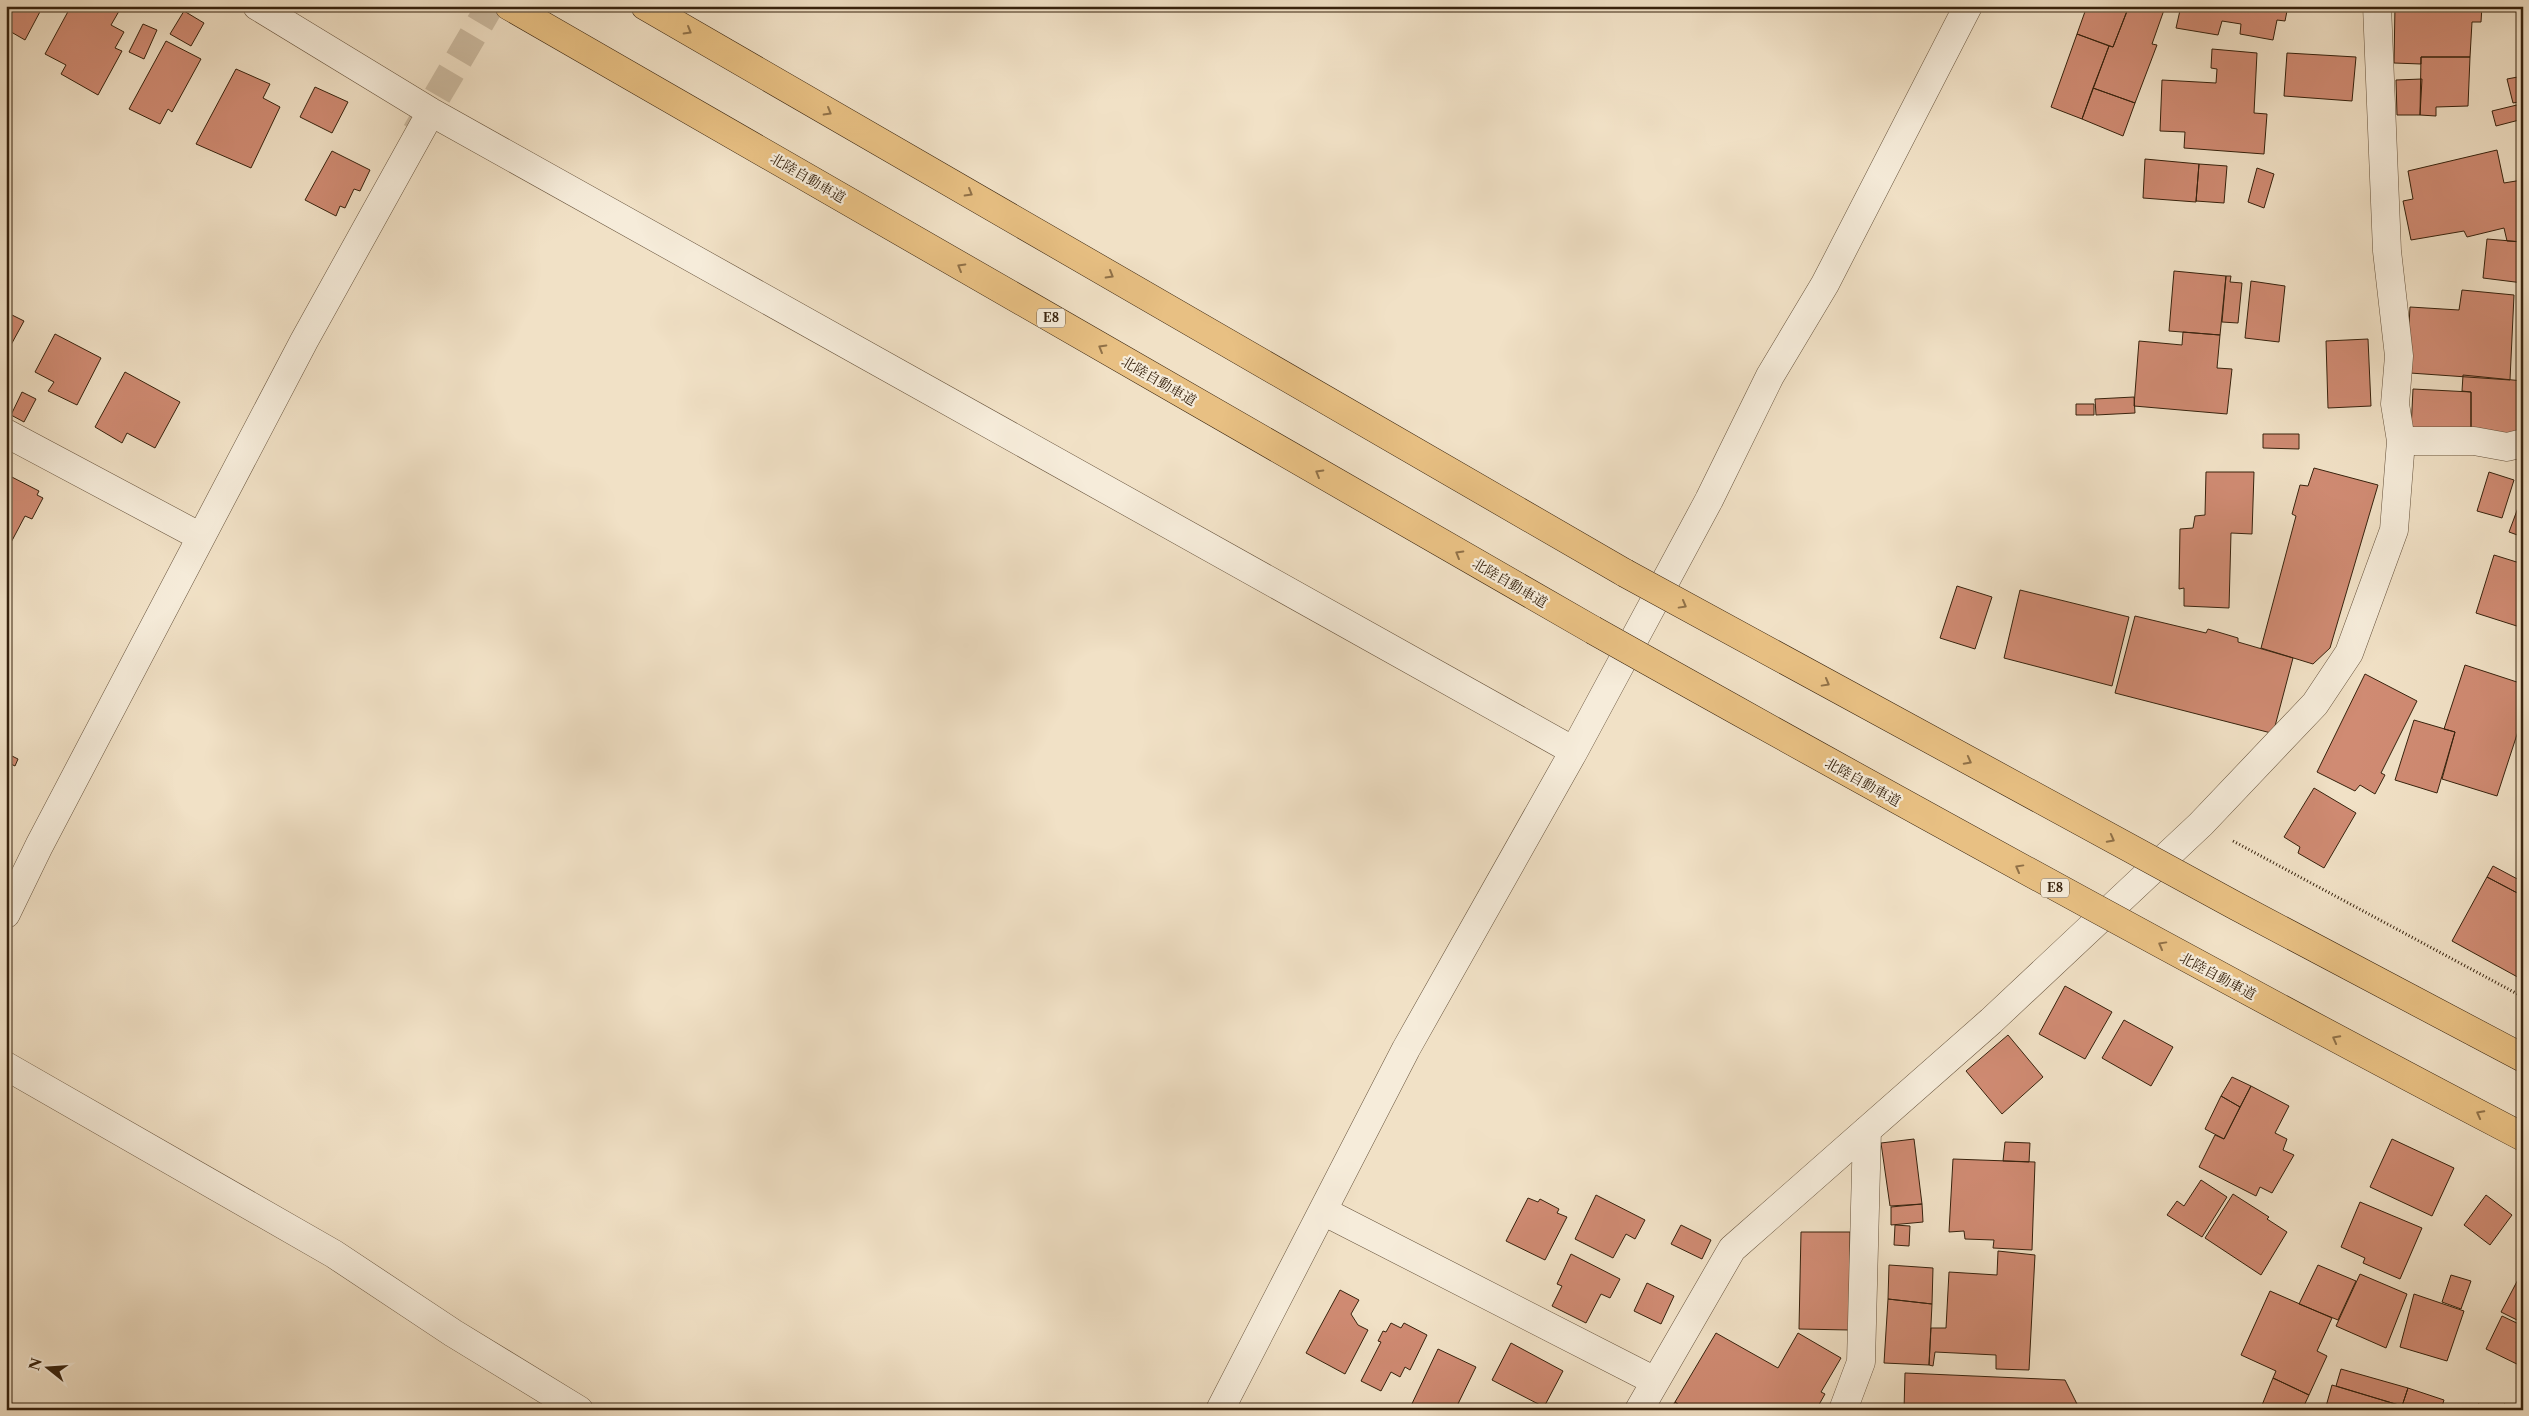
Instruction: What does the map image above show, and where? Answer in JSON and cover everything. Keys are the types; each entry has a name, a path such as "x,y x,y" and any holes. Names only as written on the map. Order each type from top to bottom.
{"highway":[{"name":"北陸自動車道","path":"509,6 1593,630 1927,818 2246,992 2523,1137"},
{"path":"645,6 1625,573 2210,892 2523,1058"}],"street":[{"path":"257,6 431,112 1574,751"},
{"path":"1220,1410 1406,1049 1574,751 1710,500 1770,376 1825,284 1968,6"},
{"path":"1639,1410 1732,1249 1992,1021 2201,824 2315,704 2349,654 2394,530 2401,441 2395,404 2399,356 2387,251 2377,6"},
{"path":"403,154 431,112"},
{"path":"6,914 39,846 304,341 431,112"},
{"path":"6,433 201,537"},
{"path":"2401,441 2474,441 2506,447 2523,443"},
{"path":"6,1066 334,1254 453,1333 579,1410"},
{"path":"1842,1410 1861,1362 1867,1130"},
{"path":"1323,1211 1656,1381"}],"path":[{"path":"2201,824 2523,997"}],"building":[{"path":"6,6 43,6 25,40 6,29"},
{"path":"71,6 122,6 111,25 124,32 115,48 122,51 98,95 61,74 66,65 45,54"},
{"path":"2087,6 2129,6 2113,47 2077,34"},
{"path":"2129,6 2153,6 2164,10 2152,44 2157,45 2135,103 2093,88 2109,46 2113,47"},
{"path":"2181,6 2288,6 2285,21 2277,20 2273,40 2240,34 2241,24 2222,21 2218,35 2176,28"},
{"path":"2395,6 2482,6 2481,22 2472,22 2470,57 2421,57 2421,64 2394,63"},
{"path":"184,11 204,23 191,46 170,34"},
{"path":"143,24 157,30 144,59 129,52"},
{"path":"2077,34 2109,46 2082,119 2051,107"},
{"path":"166,41 201,59 172,112 168,109 160,124 129,109"},
{"path":"2212,49 2257,53 2254,113 2267,114 2264,154 2184,148 2185,132 2160,131 2162,80 2216,83 2217,69 2211,68"},
{"path":"2287,53 2356,57 2352,101 2284,96"},
{"path":"2421,57 2470,57 2468,106 2436,107 2436,116 2420,115"},
{"path":"236,69 270,84 263,98 280,107 251,168 196,144"},
{"path":"2523,76 2523,101 2513,103 2507,79"},
{"path":"2422,79 2420,115 2397,115 2396,80"},
{"path":"315,87 348,102 332,133 300,117"},
{"path":"2093,88 2135,103 2123,136 2082,119"},
{"path":"2521,104 2523,119 2496,126 2492,111"},
{"path":"2497,150 2504,183 2522,180 2523,242 2507,241 2504,228 2467,237 2464,231 2411,240 2403,201 2413,199 2408,171"},
{"path":"332,151 370,170 360,191 354,189 345,208 340,206 336,216 305,200"},
{"path":"2145,159 2199,164 2196,202 2143,198"},
{"path":"2199,164 2227,166 2224,203 2196,201"},
{"path":"2257,168 2274,174 2264,208 2248,202"},
{"path":"2487,239 2523,242 2523,283 2483,278"},
{"path":"2174,271 2226,276 2220,335 2169,331"},
{"path":"2226,276 2231,276 2230,282 2242,283 2238,323 2222,322"},
{"path":"2251,281 2285,286 2279,342 2245,338"},
{"path":"2462,290 2514,295 2510,380 2410,373 2407,362 2410,307 2459,310"},
{"path":"6,312 24,321 6,354"},
{"path":"2183,332 2220,335 2217,368 2232,369 2227,414 2134,406 2139,341 2182,345"},
{"path":"55,334 101,358 77,405 48,391 54,382 35,372"},
{"path":"2368,339 2371,406 2328,408 2326,341"},
{"path":"125,372 180,402 155,448 127,433 122,443 95,427"},
{"path":"2463,375 2523,381 2517,434 2471,432 2471,392 2462,391"},
{"path":"2413,389 2471,392 2471,432 2411,430"},
{"path":"22,392 36,399 24,422 11,415"},
{"path":"2134,397 2135,413 2096,415 2095,399"},
{"path":"2076,404 2094,404 2094,415 2076,415"},
{"path":"2263,434 2299,434 2299,449 2263,448"},
{"path":"2314,468 2378,485 2330,648 2313,664 2261,648 2296,516 2292,514 2300,485 2308,486"},
{"path":"2206,472 2254,472 2252,534 2231,533 2229,608 2184,606 2184,588 2179,589 2180,529 2193,528 2195,516 2205,515"},
{"path":"2489,472 2514,480 2502,518 2477,511"},
{"path":"6,474 39,491 37,495 43,498 32,519 25,516 7,550"},
{"path":"2523,497 2523,537 2509,532"},
{"path":"2494,555 2523,564 2523,628 2476,613"},
{"path":"1957,586 1992,597 1975,649 1940,638"},
{"path":"2020,590 2129,617 2112,686 2004,658"},
{"path":"2135,616 2206,633 2208,629 2238,638 2238,642 2293,658 2274,730 2275,734 2115,693"},
{"path":"2465,665 2523,684 2523,716 2497,796 2442,779 2455,732 2444,729"},
{"path":"2365,674 2417,701 2381,773 2385,775 2375,794 2360,785 2355,791 2317,772"},
{"path":"2414,720 2455,732 2437,793 2395,780"},
{"path":"6,753 18,759 15,766 9,763 6,769"},
{"path":"2314,788 2356,813 2324,868 2298,853 2300,847 2284,837"},
{"path":"2493,866 2523,882 2523,896 2487,877"},
{"path":"2487,877 2523,896 2523,980 2452,941"},
{"path":"2065,986 2112,1012 2085,1059 2039,1034"},
{"path":"2124,1020 2173,1047 2151,1086 2102,1058"},
{"path":"2008,1035 2043,1077 2002,1114 1966,1071"},
{"path":"2232,1077 2251,1086 2240,1107 2221,1096"},
{"path":"2251,1086 2289,1106 2275,1133 2287,1139 2283,1150 2294,1155 2272,1193 2260,1187 2256,1196 2199,1167 2215,1135 2224,1139"},
{"path":"2221,1096 2240,1107 2224,1139 2205,1129"},
{"path":"1914,1139 1922,1204 1890,1206 1881,1143"},
{"path":"2392,1139 2454,1168 2432,1216 2370,1187"},
{"path":"2005,1142 2030,1143 2029,1162 2003,1161"},
{"path":"1953,1159 2035,1162 2032,1250 1993,1248 1994,1240 1965,1239 1964,1231 1949,1232"},
{"path":"2201,1180 2227,1197 2202,1237 2167,1215 2177,1201 2184,1206"},
{"path":"2233,1194 2269,1217 2267,1219 2287,1232 2261,1275 2205,1238"},
{"path":"1596,1195 1645,1220 1635,1239 1626,1234 1613,1258 1575,1239"},
{"path":"2486,1195 2512,1215 2490,1245 2464,1225"},
{"path":"1528,1198 1538,1202 1540,1199 1559,1209 1557,1213 1567,1217 1545,1260 1506,1241"},
{"path":"2360,1202 2422,1228 2400,1279 2363,1263 2365,1258 2341,1247"},
{"path":"1922,1204 1923,1222 1891,1225 1891,1207"},
{"path":"1681,1225 1711,1240 1702,1259 1671,1244"},
{"path":"1895,1225 1910,1226 1909,1246 1894,1245"},
{"path":"1801,1232 1850,1232 1849,1330 1799,1329"},
{"path":"1998,1251 2035,1255 2029,1370 1996,1369 1996,1355 1935,1352 1933,1366 1929,1365 1931,1328 1946,1328 1949,1272 1997,1275"},
{"path":"1571,1254 1620,1279 1610,1298 1601,1294 1586,1323 1552,1306 1562,1286 1557,1284"},
{"path":"1889,1265 1933,1268 1932,1304 1888,1299"},
{"path":"2318,1265 2356,1281 2338,1320 2299,1304"},
{"path":"2523,1270 2523,1323 2501,1312"},
{"path":"2360,1274 2407,1294 2386,1348 2336,1326"},
{"path":"2451,1275 2471,1281 2461,1309 2442,1302"},
{"path":"1647,1283 1674,1296 1661,1324 1634,1311"},
{"path":"1340,1290 1359,1300 1351,1314 1358,1325 1368,1330 1345,1374 1306,1353"},
{"path":"2270,1291 2332,1318 2317,1351 2327,1356 2309,1395 2273,1378 2276,1371 2241,1355"},
{"path":"2414,1294 2464,1311 2447,1361 2400,1347"},
{"path":"1888,1299 1932,1304 1929,1365 1884,1363"},
{"path":"2502,1316 2523,1326 2523,1367 2486,1349"},
{"path":"1391,1323 1401,1328 1404,1323 1427,1335 1410,1370 1405,1367 1400,1377 1391,1372 1381,1391 1361,1381 1381,1342 1378,1341 1383,1331 1386,1332"},
{"path":"1716,1333 1778,1368 1798,1333 1841,1358 1821,1392 1825,1394 1816,1410 1796,1408 1794,1410 1686,1410 1675,1402"},
{"path":"1511,1343 1563,1371 1544,1407 1492,1380"},
{"path":"1438,1349 1476,1367 1455,1410 1409,1410"},
{"path":"2341,1369 2408,1388 2402,1406 2336,1386"},
{"path":"1905,1373 2065,1380 2080,1410 1904,1410"},
{"path":"2273,1378 2309,1395 2302,1410 2260,1410"},
{"path":"2332,1385 2402,1406 2408,1388 2444,1400 2441,1410 2325,1410"},
{"path":"1675,1402 1686,1410 1670,1410"},
{"path":"2478,1404 2499,1410 2477,1410"},
{"path":"2504,1404 2523,1410 2501,1410"}],"tunnel":[{"path":"416,132 490,6"}]}
